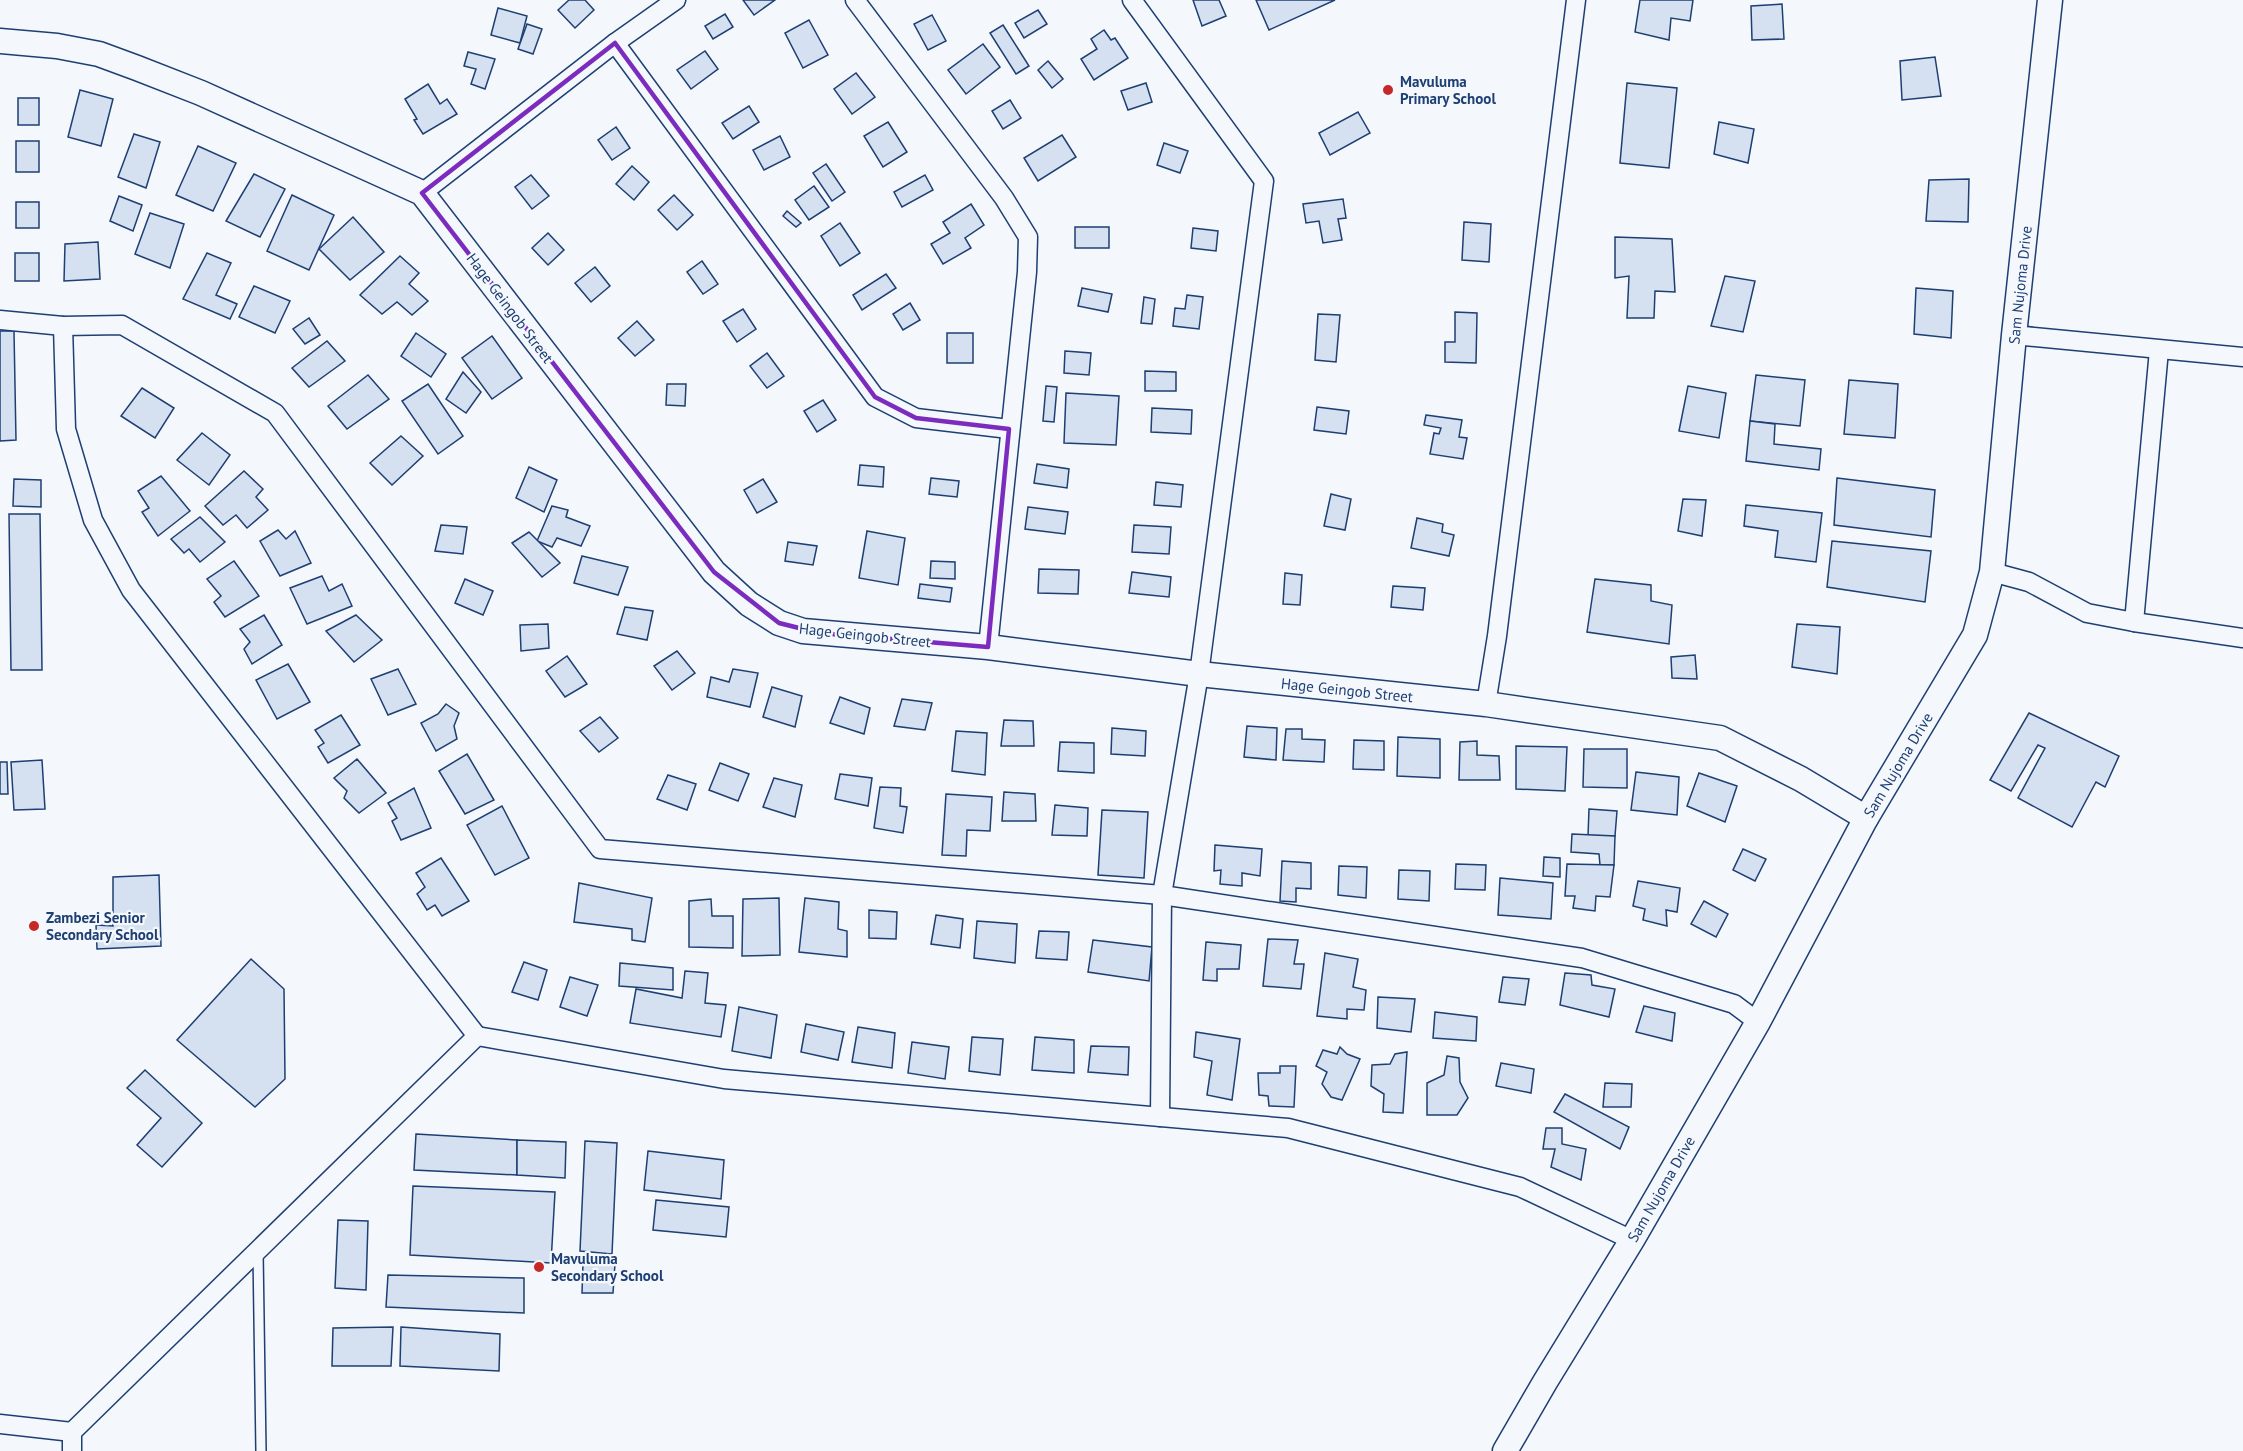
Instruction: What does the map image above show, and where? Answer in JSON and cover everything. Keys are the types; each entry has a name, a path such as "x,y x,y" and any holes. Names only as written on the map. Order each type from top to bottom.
{"street":[{"path":"422,193 615,43 676,0"},
{"path":"855,0 1004,198 1028,237 1027,272 988,647"},
{"path":"1132,0 1264,181 1199,674 1162,895 1160,1117"},
{"path":"1486,705 1499,624 1576,0"},
{"name":"Sam Nujoma Drive","path":"1505,1451 1632,1240 1758,1022 1866,818 1975,635 1992,572 2014,334 2050,0"},
{"name":"Hage Geingob Street","path":"0,41 57,46 99,54 201,93 422,193 714,572 749,604 779,623 803,631 988,647 1199,674 1486,705 1720,738 1801,779 1866,818"},
{"path":"615,43 875,397 916,418 1009,429"},
{"path":"0,320 63,326 122,325 275,413 600,849 1162,895 1582,958 1734,1004 1758,1022"},
{"path":"63,326 66,429 93,520 131,590 477,1036 724,1079 1288,1128 1520,1187 1632,1240"},
{"path":"2014,334 2243,357"},
{"path":"2134,622 2159,350"},
{"path":"1992,572 2029,582 2087,613 2243,638"},
{"path":"72,1451 72,1432 477,1036"},
{"path":"0,1424 72,1432"}],"lane":[{"path":"258,1250 261,1451"}],"highlighted area":[{"path":"615,43 875,397 916,418 1009,429 988,647 819,633 779,623 714,572 422,193"}],"building":[{"path":"569,0 585,0 594,10 575,28 558,10"},
{"path":"743,0 775,0 754,15"},
{"path":"1193,0 1219,0 1226,16 1202,26"},
{"path":"1256,0 1335,0 1269,30"},
{"path":"1640,0 1693,0 1690,21 1671,18 1669,40 1635,32"},
{"path":"1782,4 1784,39 1752,40 1751,6"},
{"path":"498,8 527,16 520,43 491,35"},
{"path":"1038,10 1047,24 1024,38 1015,23"},
{"path":"725,14 733,27 713,39 705,26"},
{"path":"932,15 946,41 928,50 914,24"},
{"path":"809,20 828,55 803,68 785,33"},
{"path":"527,24 542,29 533,54 518,49"},
{"path":"1003,25 1029,66 1016,74 990,33"},
{"path":"1104,30 1111,40 1115,38 1128,58 1094,80 1081,59 1097,49 1091,39"},
{"path":"983,44 1000,67 966,94 948,70"},
{"path":"705,51 718,69 691,89 677,70"},
{"path":"468,52 495,59 485,89 471,84 476,69 464,66"},
{"path":"1935,57 1941,96 1902,100 1900,61"},
{"path":"1048,61 1063,79 1052,88 1038,70"},
{"path":"856,73 875,97 852,114 834,89"},
{"path":"1146,83 1152,102 1128,110 1121,91"},
{"path":"1627,83 1677,88 1669,168 1620,163"},
{"path":"428,84 440,104 447,99 457,114 423,134 405,99"},
{"path":"80,90 113,99 101,146 68,137"},
{"path":"18,98 39,98 39,125 18,125"},
{"path":"1010,100 1021,118 1003,129 992,111"},
{"path":"749,106 759,122 733,139 722,123"},
{"path":"1358,112 1370,133 1330,155 1319,133"},
{"path":"888,122 907,152 883,167 864,136"},
{"path":"1719,122 1754,129 1748,163 1714,154"},
{"path":"616,127 630,148 612,160 598,140"},
{"path":"134,134 160,142 146,188 118,177"},
{"path":"1062,135 1076,157 1038,181 1024,158"},
{"path":"780,136 790,157 764,170 753,150"},
{"path":"16,141 39,141 39,172 16,172"},
{"path":"1164,143 1188,151 1180,173 1157,165"},
{"path":"198,146 236,163 213,211 176,195"},
{"path":"826,164 845,192 832,201 813,173"},
{"path":"632,166 649,182 634,200 616,184"},
{"path":"254,174 285,189 260,237 226,221"},
{"path":"531,175 549,196 532,209 515,187"},
{"path":"925,175 933,190 902,207 894,192"},
{"path":"1969,179 1968,222 1926,221 1929,180"},
{"path":"814,186 829,207 809,220 795,200"},
{"path":"292,195 334,215 309,270 267,251"},
{"path":"674,195 693,215 677,230 658,210"},
{"path":"119,196 142,205 133,231 110,221"},
{"path":"1343,199 1346,218 1338,219 1342,240 1323,243 1319,221 1306,223 1303,204"},
{"path":"16,202 39,202 39,228 16,228"},
{"path":"971,204 984,225 965,238 971,248 943,264 931,244 950,233 943,222"},
{"path":"787,211 801,223 796,227 783,216"},
{"path":"150,213 184,224 170,268 135,254"},
{"path":"353,217 384,252 350,280 319,249"},
{"path":"1464,222 1491,224 1489,262 1462,260"},
{"path":"840,223 860,253 840,266 821,236"},
{"path":"1075,227 1109,227 1109,248 1075,248"},
{"path":"1193,228 1218,231 1216,251 1191,248"},
{"path":"548,233 564,250 548,265 532,248"},
{"path":"1615,237 1672,239 1675,292 1655,291 1654,318 1627,318 1629,276 1615,278"},
{"path":"98,242 100,279 64,281 65,244"},
{"path":"15,253 39,253 39,281 15,281"},
{"path":"207,253 231,263 216,295 237,304 230,319 183,299"},
{"path":"400,256 419,273 409,284 428,301 412,315 397,302 382,314 360,295"},
{"path":"702,261 718,284 703,294 687,272"},
{"path":"595,267 610,286 591,302 575,283"},
{"path":"886,274 896,288 862,310 853,295"},
{"path":"1725,276 1755,281 1743,332 1711,326"},
{"path":"254,286 290,301 275,333 239,317"},
{"path":"1082,288 1112,294 1108,312 1078,306"},
{"path":"1916,288 1953,291 1951,338 1914,334"},
{"path":"1187,295 1203,297 1199,329 1173,326 1175,308 1185,309"},
{"path":"1144,297 1155,299 1152,324 1141,323"},
{"path":"910,303 920,320 903,330 893,314"},
{"path":"743,309 756,329 737,342 723,321"},
{"path":"1455,312 1477,313 1476,363 1445,362 1445,342 1455,342"},
{"path":"1318,314 1340,315 1336,362 1315,360"},
{"path":"309,318 320,335 305,344 293,329"},
{"path":"637,321 654,340 635,356 618,338"},
{"path":"0,331 14,331 16,440 0,441"},
{"path":"416,333 446,354 431,377 401,356"},
{"path":"947,333 973,333 973,363 947,363"},
{"path":"492,336 522,378 492,399 462,358"},
{"path":"327,341 345,361 309,387 292,368"},
{"path":"1065,351 1091,353 1089,375 1064,373"},
{"path":"767,353 784,376 767,388 750,366"},
{"path":"1145,371 1176,372 1176,391 1145,391"},
{"path":"463,372 481,392 466,413 446,399"},
{"path":"368,375 389,399 347,429 328,406"},
{"path":"1756,375 1805,380 1800,426 1750,421"},
{"path":"1849,380 1898,384 1895,438 1844,434"},
{"path":"428,384 463,436 438,454 402,401"},
{"path":"667,384 686,384 685,406 666,405"},
{"path":"1046,386 1057,387 1054,422 1043,421"},
{"path":"1688,386 1726,393 1719,438 1679,431"},
{"path":"142,388 174,408 155,438 121,416"},
{"path":"1066,393 1119,396 1116,445 1064,443"},
{"path":"823,400 836,420 817,432 804,411"},
{"path":"1317,407 1349,411 1346,434 1314,430"},
{"path":"1152,408 1192,410 1191,434 1151,432"},
{"path":"1426,415 1462,420 1459,437 1467,438 1463,459 1430,454 1434,433 1439,434 1441,428 1424,425"},
{"path":"1750,421 1775,424 1774,444 1821,449 1819,470 1746,461"},
{"path":"202,433 230,455 209,485 177,460"},
{"path":"401,436 423,456 392,485 370,463"},
{"path":"1037,464 1069,469 1067,488 1034,483"},
{"path":"860,465 884,467 883,487 858,485"},
{"path":"529,467 557,480 544,512 516,498"},
{"path":"244,471 263,489 256,497 268,510 247,528 236,515 223,525 205,506"},
{"path":"161,476 190,511 158,536 142,512 149,508 138,491"},
{"path":"931,478 959,481 957,497 929,494"},
{"path":"1837,478 1935,490 1931,537 1834,525"},
{"path":"14,479 41,480 41,507 13,506"},
{"path":"763,479 777,502 757,513 744,490"},
{"path":"1156,482 1183,485 1181,507 1154,505"},
{"path":"1331,494 1351,499 1345,530 1324,526"},
{"path":"1683,499 1706,500 1702,536 1678,531"},
{"path":"1746,505 1822,513 1816,562 1775,557 1778,531 1744,526"},
{"path":"552,506 568,510 566,517 590,526 581,546 557,538 552,547 537,541"},
{"path":"1028,507 1068,512 1065,534 1025,529"},
{"path":"9,514 40,514 42,670 11,670"},
{"path":"200,517 225,542 200,562 189,549 184,553 171,539"},
{"path":"1417,518 1443,524 1442,532 1454,535 1449,556 1411,548"},
{"path":"441,525 467,527 463,554 435,551"},
{"path":"1134,525 1171,527 1169,554 1132,552"},
{"path":"278,530 286,539 295,531 311,563 280,576 260,541"},
{"path":"867,531 905,538 898,585 859,578"},
{"path":"529,532 560,563 542,577 512,543"},
{"path":"1832,541 1931,551 1925,602 1827,587"},
{"path":"788,542 817,546 813,565 785,561"},
{"path":"582,556 628,567 618,595 574,583"},
{"path":"234,561 259,596 225,617 214,602 221,596 207,579"},
{"path":"931,561 955,562 955,579 930,578"},
{"path":"1039,569 1079,570 1078,594 1038,593"},
{"path":"1132,572 1171,577 1169,597 1129,593"},
{"path":"1285,573 1302,575 1300,605 1283,604"},
{"path":"322,576 329,591 342,584 352,606 307,624 290,588"},
{"path":"465,579 493,591 483,615 455,603"},
{"path":"1595,579 1651,585 1651,601 1672,605 1669,644 1587,632"},
{"path":"920,584 952,588 950,602 918,598"},
{"path":"1393,586 1425,588 1423,610 1391,607"},
{"path":"625,607 653,611 647,640 617,634"},
{"path":"264,615 282,645 252,664 244,649 250,642 240,629"},
{"path":"356,615 382,640 354,662 326,631"},
{"path":"548,624 549,648 521,651 520,625"},
{"path":"1797,624 1840,627 1837,674 1792,667"},
{"path":"677,651 695,673 672,690 654,666"},
{"path":"1695,655 1697,679 1672,678 1671,657"},
{"path":"567,656 587,684 565,697 546,671"},
{"path":"288,664 310,702 277,719 256,680"},
{"path":"398,669 416,704 388,715 371,679"},
{"path":"733,669 758,673 750,707 707,697 711,677 729,682"},
{"path":"772,687 802,696 795,727 763,717"},
{"path":"840,697 870,708 864,734 830,723"},
{"path":"902,699 932,703 925,730 894,726"},
{"path":"446,704 459,713 454,726 457,739 436,751 421,723 438,714"},
{"path":"2029,713 2119,756 2105,787 2096,782 2072,827 2018,798 2045,748 2038,745 2011,791 1990,780"},
{"path":"341,715 360,745 328,763 318,747 324,743 315,730"},
{"path":"600,717 618,738 599,752 580,731"},
{"path":"1004,720 1033,721 1034,746 1001,746"},
{"path":"1247,726 1277,728 1276,760 1244,757"},
{"path":"1112,728 1146,731 1145,756 1111,754"},
{"path":"1286,729 1302,729 1302,739 1325,740 1324,762 1283,760"},
{"path":"956,731 987,733 985,775 952,771"},
{"path":"1398,737 1440,739 1440,778 1397,776"},
{"path":"1354,740 1384,741 1384,770 1353,769"},
{"path":"1477,741 1477,755 1499,756 1500,780 1459,780 1460,742"},
{"path":"1060,742 1094,743 1094,773 1058,771"},
{"path":"1516,746 1567,747 1565,791 1516,789"},
{"path":"1584,749 1627,749 1627,788 1583,787"},
{"path":"467,754 494,800 465,814 439,771"},
{"path":"357,759 386,793 359,813 344,798 347,791 334,778"},
{"path":"42,760 45,809 14,810 11,762"},
{"path":"0,762 7,762 8,794 0,794"},
{"path":"720,763 749,774 738,801 709,790"},
{"path":"1636,772 1679,777 1677,815 1631,810"},
{"path":"1699,773 1737,786 1725,822 1687,806"},
{"path":"840,774 872,778 868,806 835,799"},
{"path":"668,775 696,784 687,810 657,799"},
{"path":"774,778 802,785 795,817 763,807"},
{"path":"880,787 901,788 900,806 907,807 903,833 874,828"},
{"path":"414,788 431,828 401,840 392,821 397,818 388,803"},
{"path":"1004,792 1035,794 1036,821 1002,821"},
{"path":"946,794 992,797 990,831 967,830 966,856 942,855"},
{"path":"1055,805 1088,808 1087,836 1052,835"},
{"path":"502,806 529,858 495,875 467,825"},
{"path":"1589,809 1617,811 1615,836 1588,836"},
{"path":"1102,810 1148,812 1144,878 1098,875"},
{"path":"1572,834 1615,836 1614,865 1600,865 1599,854 1571,852"},
{"path":"1215,845 1262,849 1260,876 1242,873 1242,886 1220,884 1221,870 1214,871"},
{"path":"1743,849 1766,859 1755,881 1733,870"},
{"path":"1544,857 1560,858 1560,877 1543,876"},
{"path":"441,858 469,901 442,916 435,905 427,910 417,894 425,887 416,873"},
{"path":"1282,861 1311,863 1311,889 1296,888 1296,902 1280,901"},
{"path":"1456,864 1486,865 1485,890 1455,889"},
{"path":"1567,864 1614,865 1610,897 1596,896 1595,911 1573,908 1575,896 1565,896"},
{"path":"1339,866 1367,867 1366,898 1338,895"},
{"path":"1399,870 1430,871 1429,901 1398,899"},
{"path":"159,875 161,946 97,949 96,925 113,926 113,877"},
{"path":"1500,878 1553,883 1551,919 1498,915"},
{"path":"1638,881 1680,888 1677,912 1666,910 1667,926 1643,920 1645,909 1633,906"},
{"path":"579,883 652,898 645,942 632,940 632,929 574,922"},
{"path":"779,898 780,955 742,956 743,899"},
{"path":"805,898 839,902 838,929 847,931 847,957 799,952"},
{"path":"711,899 712,916 733,916 733,948 689,947 689,901"},
{"path":"1704,901 1728,914 1716,937 1691,924"},
{"path":"869,910 897,912 896,939 869,938"},
{"path":"936,915 963,919 960,948 931,944"},
{"path":"977,921 1017,924 1015,963 974,958"},
{"path":"1039,931 1069,932 1067,960 1036,958"},
{"path":"1268,939 1298,940 1294,964 1304,964 1301,989 1263,986"},
{"path":"1093,940 1152,947 1149,981 1088,972"},
{"path":"1206,942 1241,945 1239,969 1217,969 1217,981 1203,980"},
{"path":"1325,953 1358,959 1353,987 1366,990 1364,1010 1347,1009 1347,1019 1317,1016"},
{"path":"251,959 284,989 285,1079 255,1107 177,1040"},
{"path":"524,962 547,970 538,1000 512,992"},
{"path":"620,963 673,968 673,990 619,986"},
{"path":"685,971 708,973 705,1003 726,1005 721,1037 630,1023 636,989 682,998"},
{"path":"1565,973 1591,975 1592,985 1615,989 1609,1017 1560,1005"},
{"path":"570,977 598,985 587,1016 560,1007"},
{"path":"1503,977 1529,979 1525,1005 1499,1002"},
{"path":"1378,997 1415,999 1411,1032 1377,1028"},
{"path":"1644,1006 1675,1013 1672,1041 1636,1032"},
{"path":"739,1007 777,1015 771,1058 732,1051"},
{"path":"1435,1012 1477,1017 1476,1041 1433,1038"},
{"path":"806,1024 844,1032 838,1060 801,1052"},
{"path":"858,1027 895,1033 892,1068 852,1062"},
{"path":"1196,1032 1240,1039 1232,1100 1207,1095 1212,1061 1194,1057"},
{"path":"972,1037 1003,1039 1000,1075 969,1071"},
{"path":"1035,1037 1074,1040 1074,1073 1032,1070"},
{"path":"912,1042 949,1047 945,1079 908,1073"},
{"path":"1091,1046 1129,1047 1128,1075 1088,1072"},
{"path":"1340,1047 1347,1054 1360,1059 1342,1100 1331,1097 1322,1084 1327,1072 1316,1066 1323,1050 1337,1054"},
{"path":"1407,1052 1403,1113 1383,1112 1384,1094 1371,1086 1372,1065 1390,1064 1395,1054"},
{"path":"1447,1056 1459,1058 1460,1082 1468,1098 1457,1115 1427,1115 1427,1083 1444,1075"},
{"path":"1501,1063 1534,1069 1531,1093 1496,1086"},
{"path":"1280,1066 1296,1066 1294,1107 1269,1106 1268,1096 1259,1095 1258,1073 1280,1073"},
{"path":"145,1070 202,1123 162,1167 137,1145 161,1118 127,1088"},
{"path":"1605,1083 1632,1084 1631,1107 1603,1107"},
{"path":"1565,1094 1629,1127 1620,1149 1554,1112"},
{"path":"1546,1128 1562,1128 1562,1144 1586,1149 1581,1180 1551,1167 1555,1149 1543,1149"},
{"path":"416,1134 517,1140 517,1175 414,1170"},
{"path":"517,1140 566,1142 565,1178 517,1175"},
{"path":"585,1141 617,1143 612,1254 580,1251"},
{"path":"648,1151 724,1160 721,1199 644,1190"},
{"path":"413,1186 555,1192 551,1263 410,1255"},
{"path":"656,1200 729,1207 726,1237 653,1230"},
{"path":"338,1220 368,1221 366,1290 335,1288"},
{"path":"583,1263 615,1264 613,1293 582,1293"},
{"path":"388,1275 524,1278 524,1313 386,1307"},
{"path":"393,1327 391,1366 332,1366 333,1328"},
{"path":"401,1327 500,1334 499,1371 400,1366"}],"place":[{"name":"Mavuluma Primary School","path":"1388,90"},
{"name":"Zambezi Senior Secondary School","path":"34,926"},
{"name":"Mavuluma Secondary School","path":"539,1267"}]}
